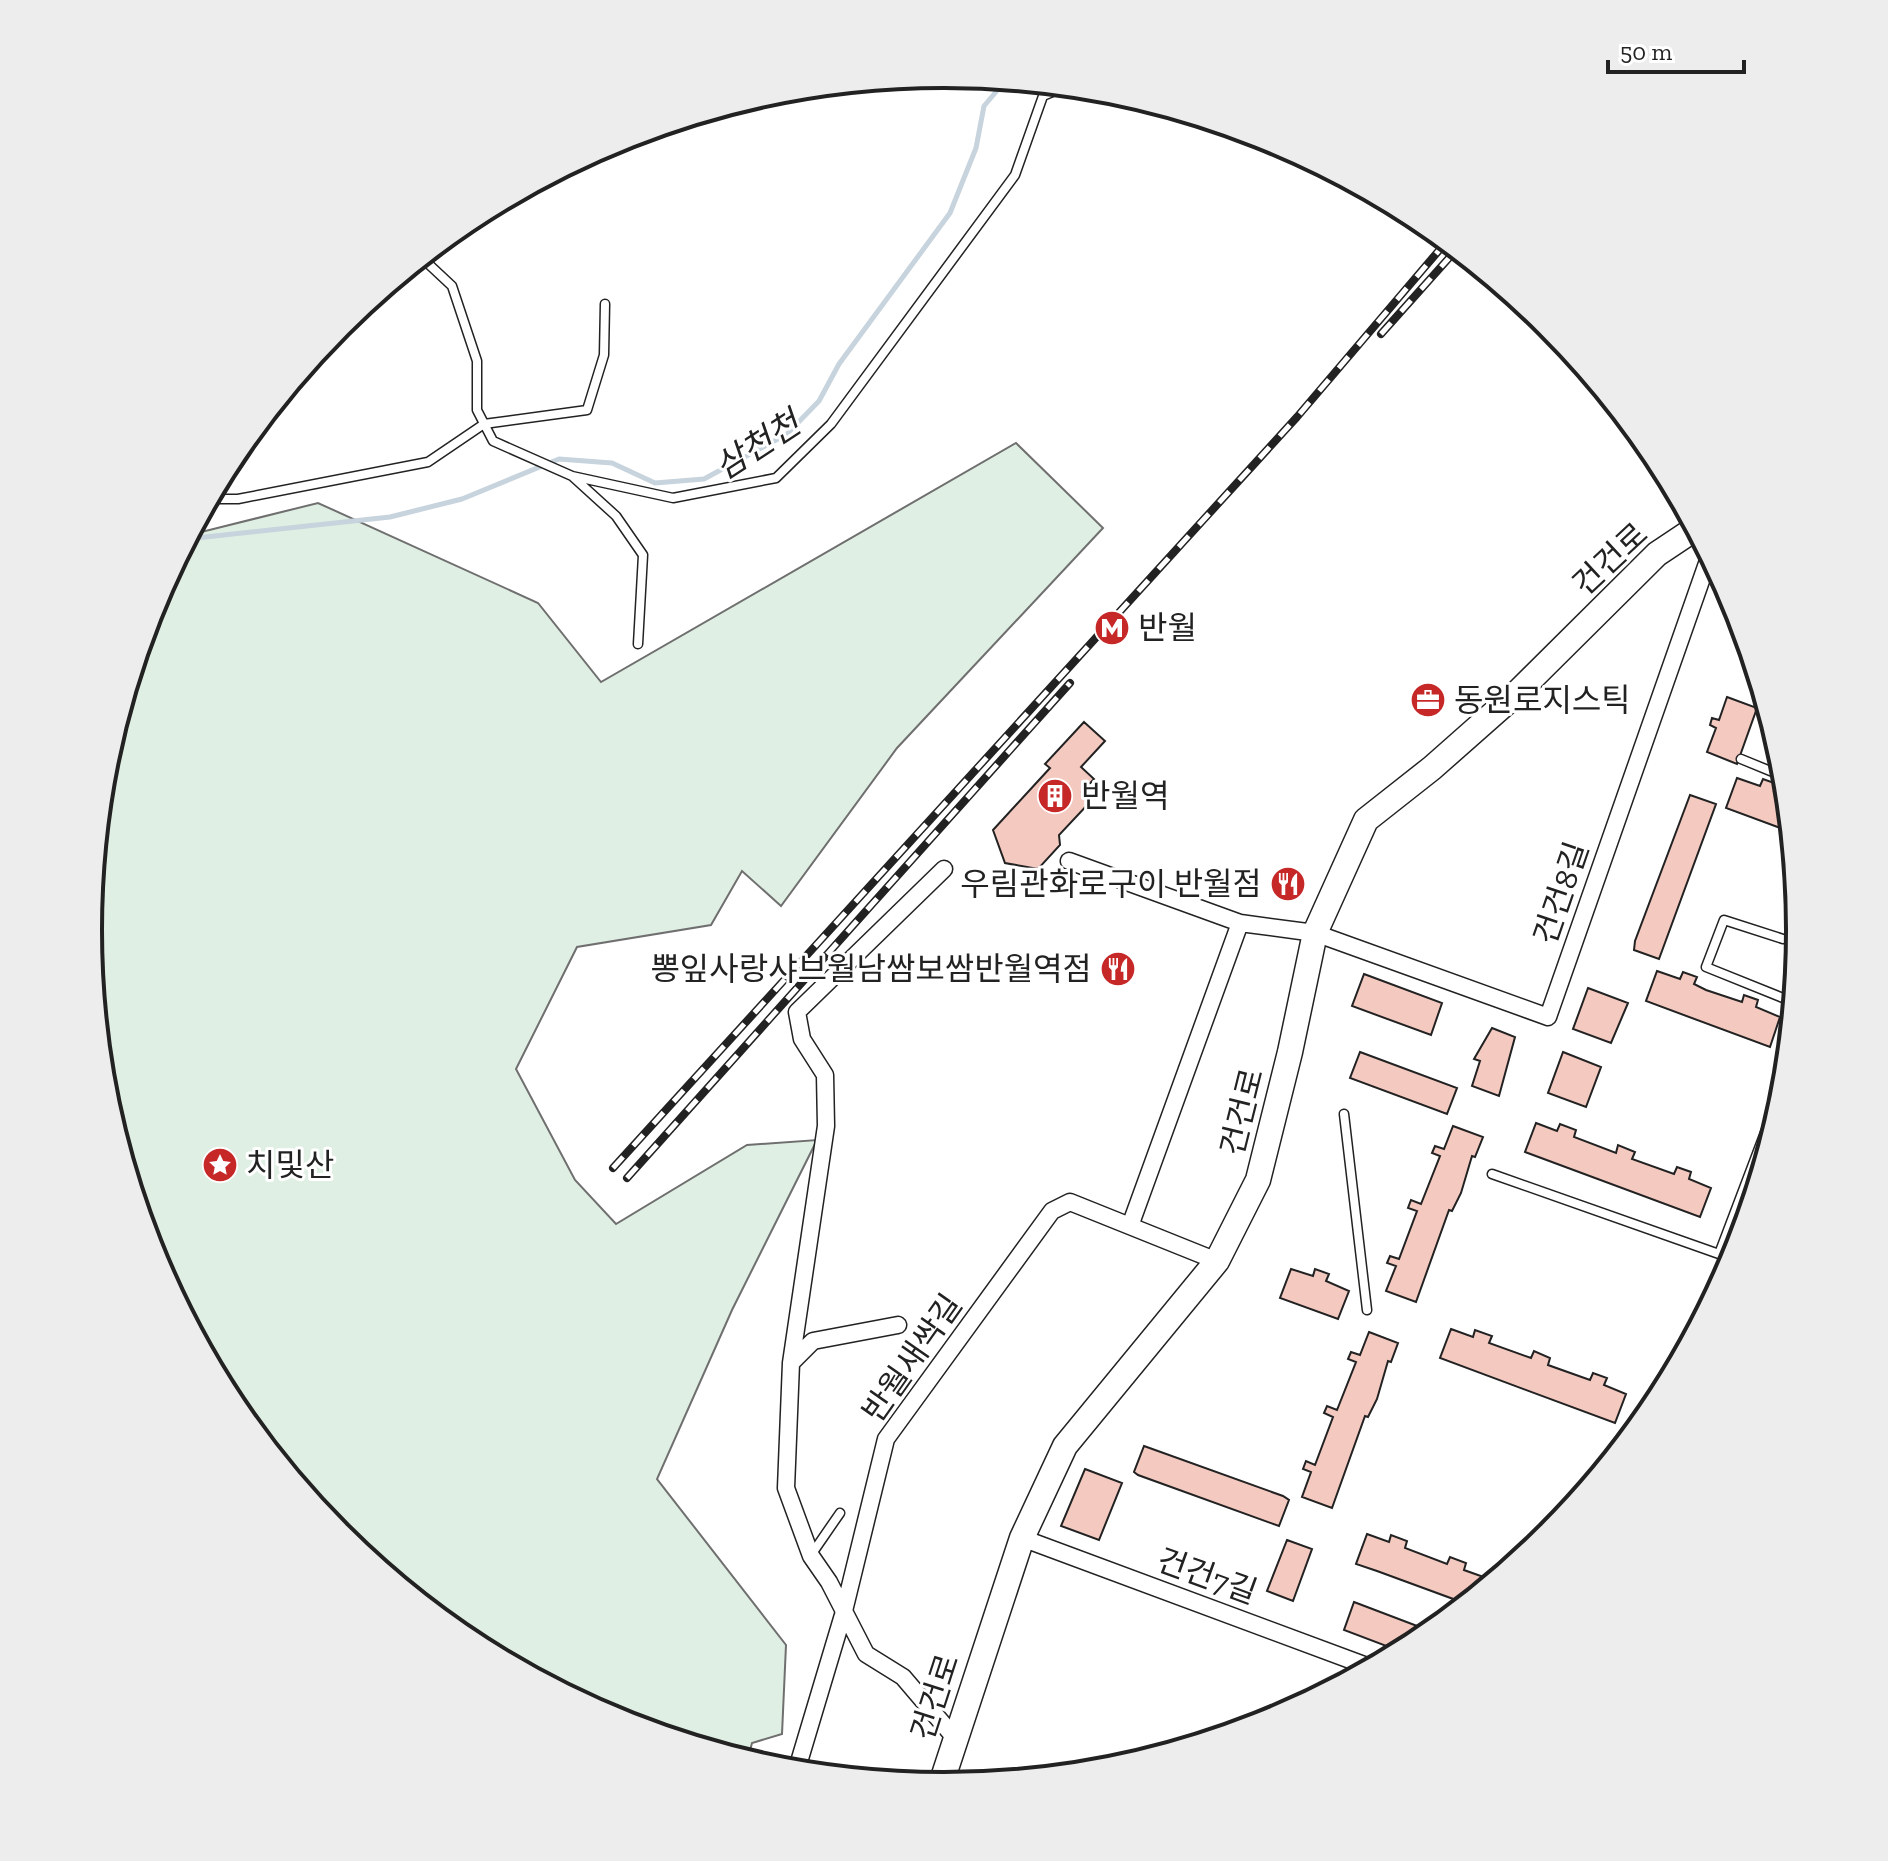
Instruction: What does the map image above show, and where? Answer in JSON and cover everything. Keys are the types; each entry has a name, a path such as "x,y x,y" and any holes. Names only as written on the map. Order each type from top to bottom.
{"street":[{"name":"건건로","path":"944,1773 1022,1538 1065,1446 1217,1261 1258,1180 1315,933 1366,820 1432,768 1518,692 1657,554 1687,534"},
{"name":"건건8길","path":"1315,933 1548,1017 1705,569"},
{"path":"1069,861 1240,923 1315,933"},
{"path":"944,869 797,1012 802,1039 825,1075 826,1126 791,1363 786,1488 811,1556 829,1582 843,1615 866,1654 903,1677 955,1738"},
{"path":"1130,1226 1240,923"},
{"name":"반월새싹길","path":"800,1760 843,1615 886,1439 1052,1211 1070,1202 1217,1261"},
{"path":"791,1363 813,1341 898,1325"},
{"name":"건건7길","path":"1022,1538 1359,1663"}],"lane":[{"path":"429,264 452,286 477,361 477,410 493,441 572,476 673,498 776,478 831,424 1015,175 1043,96 1047,94"},
{"path":"220,499 238,499 428,462 484,424 587,410 604,355 605,304"},
{"path":"572,476 616,516 643,555 638,644"},
{"path":"1741,759 1771,771"},
{"path":"1783,939 1724,920 1706,967 1784,998"},
{"path":"1344,1114 1367,1310"},
{"path":"1492,1174 1719,1254 1755,1160"},
{"path":"811,1556 840,1513"}],"green space":[{"path":"1016,443 1103,528 897,748 781,906 742,871 711,925 577,947 516,1069 575,1180 616,1224 747,1145 817,1140 732,1310 657,1479 786,1645 782,1734 752,1743 750,1750 673,1728 622,1709 523,1660 431,1599 348,1526 311,1486 243,1399 188,1303 146,1201 130,1149 109,1040 103,986 103,875 118,766 146,660 166,608 202,532 318,503 538,603 601,682"}],"building":[{"path":"1727,697 1757,708 1737,764 1707,752 1716,728 1710,725 1712,718 1719,720"},
{"name":"반월역","path":"1084,722 1105,741 1081,767 1094,779 1082,792 1091,801 1059,835 1060,845 1038,869 1005,863 993,830 1050,768 1045,764"},
{"path":"1737,778 1760,786 1763,779 1773,782 1780,828 1726,808"},
{"path":"1690,795 1716,804 1659,959 1634,950 1635,941"},
{"path":"1657,971 1680,979 1683,972 1697,977 1694,984 1742,1002 1744,995 1758,1000 1756,1007 1780,1017 1770,1047 1646,1001"},
{"path":"1364,974 1442,1003 1431,1035 1352,1006"},
{"path":"1588,988 1628,1003 1611,1043 1573,1029"},
{"path":"1492,1028 1515,1037 1499,1096 1472,1086 1480,1061 1474,1059"},
{"path":"1360,1052 1457,1088 1447,1114 1350,1078"},
{"path":"1563,1052 1601,1067 1586,1107 1548,1093"},
{"path":"1536,1123 1557,1131 1560,1124 1576,1130 1574,1137 1616,1153 1618,1145 1635,1152 1632,1159 1674,1174 1677,1167 1691,1172 1689,1179 1711,1188 1700,1217 1525,1152"},
{"path":"1453,1126 1483,1137 1475,1157 1472,1156 1461,1193 1452,1211 1449,1210 1416,1302 1386,1291 1396,1266 1387,1263 1390,1256 1399,1259 1417,1211 1408,1208 1411,1200 1421,1204 1440,1156 1432,1153 1435,1146 1444,1149"},
{"path":"1291,1269 1313,1276 1315,1269 1329,1274 1326,1281 1349,1291 1338,1319 1280,1298"},
{"path":"1451,1329 1473,1337 1475,1330 1492,1336 1489,1343 1531,1358 1534,1351 1550,1358 1548,1365 1590,1380 1593,1373 1607,1378 1604,1385 1626,1394 1615,1423 1440,1358"},
{"path":"1369,1332 1398,1343 1391,1362 1388,1361 1377,1399 1368,1417 1365,1416 1332,1508 1302,1497 1311,1472 1303,1469 1306,1461 1315,1465 1333,1417 1324,1413 1327,1406 1337,1410 1356,1362 1348,1359 1351,1352 1360,1355"},
{"path":"1144,1446 1283,1496 1289,1500 1279,1526 1138,1475 1134,1472"},
{"path":"1085,1469 1122,1483 1099,1540 1061,1526"},
{"path":"1367,1534 1389,1542 1391,1535 1407,1541 1405,1548 1447,1564 1450,1557 1466,1563 1464,1570 1483,1577 1456,1600 1356,1564"},
{"path":"1287,1540 1312,1549 1293,1601 1267,1591"},
{"path":"1354,1602 1418,1626 1387,1646 1344,1630"}],"waterway":[{"name":"삼천천","path":"199,538 390,517 462,499 559,459 612,463 655,483 704,479 787,434 819,401 839,364 950,213 976,148 984,106 998,90"}],"railway":[{"path":"613,1168 1297,417 1440,250"},
{"path":"1381,334 1450,257"},
{"path":"627,1178 1070,683"}],"place":[{"name":"반월","path":"1112,628"},
{"name":"동원로지스틱","path":"1428,700"},
{"name":"반월역","path":"1055,796"},
{"name":"우림관화로구이 반월점","path":"1288,884"},
{"name":"뽕잎사랑샤브월남쌈보쌈반월역점","path":"1118,969"},
{"name":"치및산","path":"220,1165"}]}
